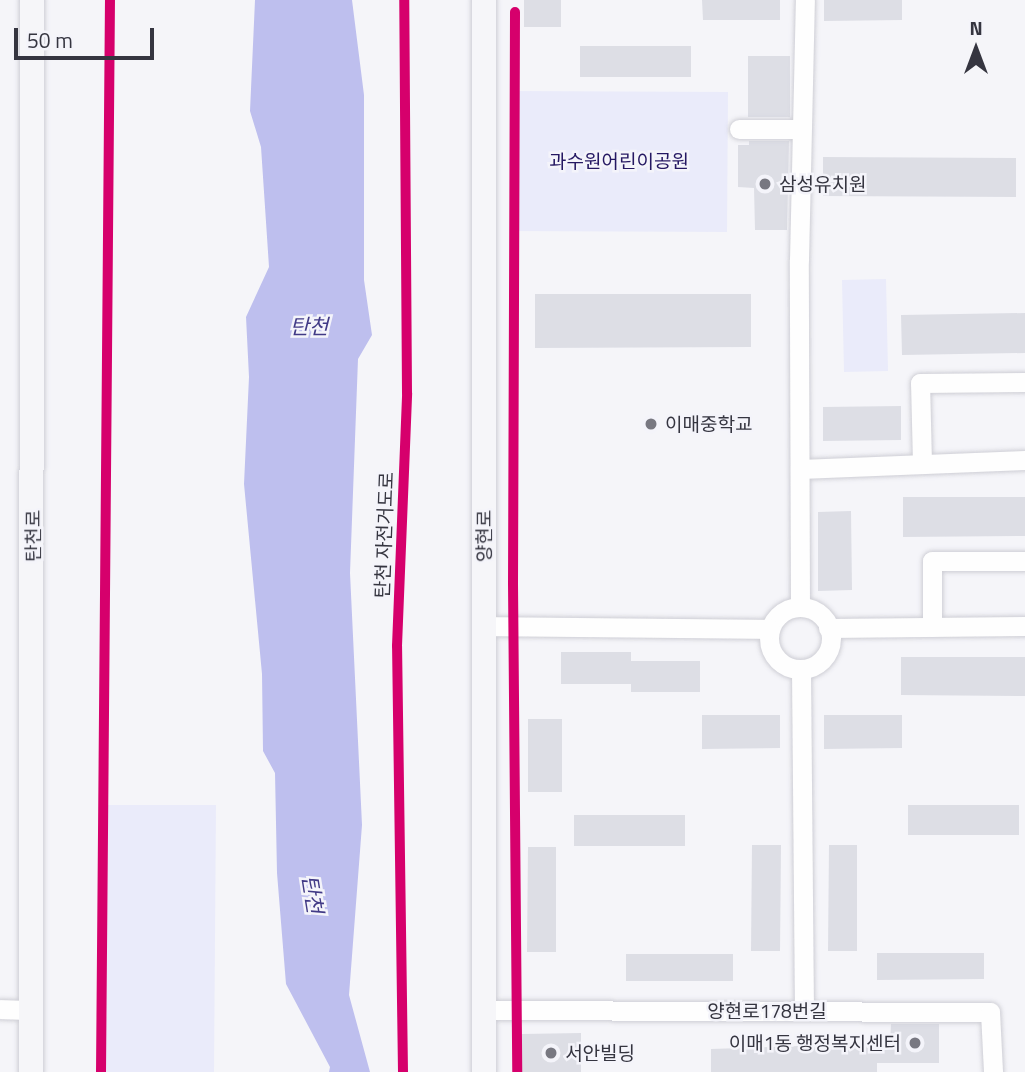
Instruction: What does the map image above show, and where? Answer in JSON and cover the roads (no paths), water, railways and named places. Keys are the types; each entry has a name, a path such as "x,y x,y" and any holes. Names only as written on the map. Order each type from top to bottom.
{"main road":[{"name":"탄천로","path":"31,1072 32,0"},
{"name":"양현로","path":"484,0 484,1072"}],"street":[{"path":"800,607 801,129 805,0"},
{"path":"739,129 801,129"},
{"path":"922,463 920,383 1025,382"},
{"path":"800,469 1025,460"},
{"path":"932,626 932,561 1025,561"},
{"path":"800,607 820,614 828,628 827,653 821,661 801,669 775,657 770,629 782,613 800,607"},
{"path":"485,626 770,629"},
{"path":"828,628 1025,626"},
{"path":"801,669 804,1011"},
{"path":"0,1009 32,1010"},
{"name":"양현로178번길","path":"485,1010 990,1012 993,1072"}],"water":[{"name":"탄천","path":"255,0 352,0 364,95 364,280 372,335 358,359 350,573 362,825 349,995 370,1072 329,1072 330,1067 286,984 277,873 275,773 263,751 262,674 244,484 249,377 246,317 269,267 261,147 250,111"}],"place":[{"name":"삼성유치원","path":"765,184"},
{"name":"이매중학교","path":"651,424"},
{"name":"이매1동 행정복지센터","path":"915,1043"},
{"name":"서안빌딩","path":"551,1053"}],"park label":[{"name":"과수원어린이공원","path":"619,161"}]}
